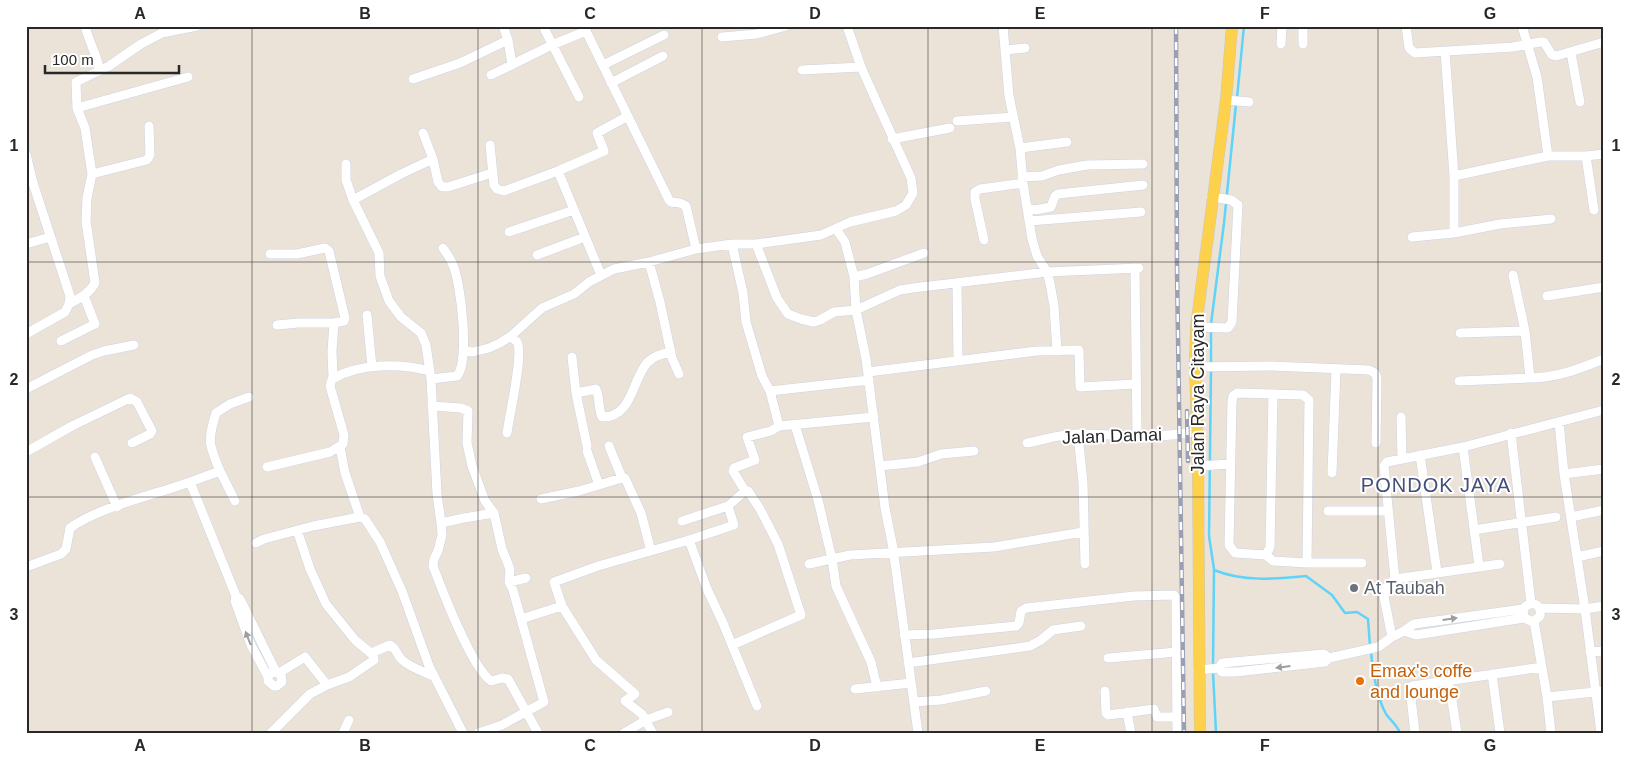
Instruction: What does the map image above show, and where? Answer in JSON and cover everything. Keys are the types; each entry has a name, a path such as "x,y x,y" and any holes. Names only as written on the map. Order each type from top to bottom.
{"main road":[{"name":"Jalan Raya Citayam","path":"1200,733 1202,465 1197,431 1202,327 1222,199 1232,26"}],"street":[{"path":"85,26 100,71"},
{"path":"69,304 84,296 92,289 95,283 86,221 87,198 92,174 84,128 77,108 76,82 100,71 162,32 197,26"},
{"path":"503,26 508,40 512,65"},
{"path":"544,26 578,97"},
{"path":"722,37 757,34 786,26"},
{"path":"464,351 473,352 489,348 511,336 542,308 574,294 601,276 623,266 649,262 696,248 732,244 756,244 812,236 836,229 850,222 902,208 914,193 911,178 861,67 847,26"},
{"path":"1003,26 1008,96 1020,148 1032,238 1037,256 1047,272 1054,306 1057,351"},
{"path":"1281,44 1282,26"},
{"path":"1303,44 1304,26"},
{"path":"1406,26 1412,52 1422,53 1528,46 1544,42 1552,55 1556,56 1604,42"},
{"path":"1522,26 1537,77 1548,156"},
{"path":"491,75 585,28 669,200 671,202 680,202 686,206 696,248"},
{"path":"603,65 664,35"},
{"path":"413,79 460,63 508,40"},
{"path":"1005,50 1025,48"},
{"path":"1445,51 1454,176 1454,233"},
{"path":"1571,53 1580,102"},
{"path":"611,83 663,56"},
{"path":"802,70 861,67"},
{"path":"77,108 188,77"},
{"path":"1229,100 1246,102"},
{"path":"490,145 494,185 497,189 504,191 604,151 593,135 628,116"},
{"path":"957,121 1013,117"},
{"path":"92,174 147,160 150,155 149,126"},
{"path":"892,139 950,128"},
{"path":"423,133 434,159 438,182 442,187 448,187 492,173"},
{"path":"1020,148 1067,142"},
{"path":"26,154 30,184 70,296 65,312 26,334"},
{"path":"1454,176 1548,156 1604,154"},
{"path":"1586,156 1594,210"},
{"path":"353,200 401,174 434,159"},
{"path":"346,164 346,180 353,200 379,253 380,276 389,301 401,317 421,333 426,345 430,375 437,494 442,535 433,566 466,645 488,679 491,681 502,678 508,679 538,733"},
{"path":"984,240 975,198 975,192 980,189 1087,165 1143,164"},
{"path":"558,171 601,276"},
{"path":"1028,208 1035,210 1051,207 1055,196 1058,194 1142,185"},
{"path":"1202,327 1228,328 1232,322 1238,208 1236,202 1222,199"},
{"path":"509,232 574,210"},
{"path":"1030,221 1141,212"},
{"path":"1412,237 1551,219"},
{"path":"836,229 845,242 854,277 856,305 874,416 885,508 893,552 918,733"},
{"path":"26,244 50,236"},
{"path":"537,255 585,237"},
{"path":"732,244 743,293 746,322 762,376 770,391 779,426"},
{"path":"756,244 776,298 788,314 814,322 834,312 900,290 1047,272 1137,268 1137,435"},
{"path":"270,254 297,254 326,248 329,251 345,318 344,321 334,323 277,325"},
{"path":"333,378 350,371 372,366 407,367 430,375 457,376 460,372 464,351 459,292 453,265 443,248"},
{"path":"854,277 924,253"},
{"path":"649,262 671,352 679,374"},
{"path":"1513,275 1525,331 1530,378"},
{"path":"957,283 958,360"},
{"path":"1547,296 1604,287"},
{"path":"60,341 94,324 84,296"},
{"path":"367,315 372,366"},
{"path":"267,467 330,452 343,444 344,435 330,386 330,381 333,378 334,323"},
{"path":"1460,333 1525,331"},
{"path":"507,433 518,368 518,346 511,336"},
{"path":"26,389 104,350 134,345"},
{"path":"770,391 958,360 1078,350 1080,387 1136,384"},
{"path":"576,393 596,389 602,417 617,414 627,402 643,368 648,362 658,355 671,352"},
{"path":"572,357 576,393 587,449 599,485"},
{"path":"1459,381 1559,376 1604,359"},
{"path":"1200,367 1270,366 1369,370 1375,373 1377,378 1376,442"},
{"path":"1332,474 1336,370"},
{"path":"1307,563 1310,404 1307,397 1303,396 1237,393 1233,396 1227,464 1229,545 1231,548 1235,553 1266,555 1273,561 1307,563 1362,562"},
{"path":"1266,555 1270,547 1273,394"},
{"path":"236,501 220,471 209,440 216,413 230,404 248,397"},
{"path":"26,452 72,426 130,398 137,402 152,431 150,434 132,443"},
{"path":"432,406 461,408 468,411 467,443 472,466 485,501 494,513 502,549 510,569 509,582 514,590 520,619 544,702 502,725 478,733"},
{"path":"1395,579 1384,466 1387,462 1463,446 1604,410"},
{"path":"732,645 798,618 801,615 778,544 760,509 748,491 745,491 733,472 734,468 755,460 747,437 771,431 779,426 874,416"},
{"path":"1401,417 1402,458"},
{"path":"1559,422 1564,474 1590,652 1600,692 1601,733"},
{"path":"795,425 818,500 832,559 836,586 871,662 877,687"},
{"name":"Jalan Damai","path":"1027,443 1078,434 1137,435 1197,431"},
{"path":"1511,433 1531,603"},
{"path":"1078,434 1083,483 1085,564"},
{"path":"609,446 622,478 625,478 631,488 641,513 652,551"},
{"path":"1463,446 1479,566"},
{"path":"340,447 345,472 360,517"},
{"path":"880,466 918,462 941,454 974,451"},
{"path":"1420,455 1437,572"},
{"path":"95,457 116,507"},
{"path":"1202,465 1227,464"},
{"path":"1564,474 1604,469"},
{"path":"26,567 61,554 66,549 70,528 78,522 220,471"},
{"path":"541,499 622,478"},
{"path":"190,482 236,596 240,599 274,674 305,657 328,685"},
{"path":"682,521 728,506 745,491"},
{"path":"652,732 642,714 625,701 635,694 596,660 562,606 554,582 598,566 734,525 728,506"},
{"path":"1571,517 1604,510"},
{"path":"1328,511 1388,511"},
{"path":"441,523 494,513"},
{"path":"256,543 297,530 360,517 366,519 380,542 402,591 434,676 463,733"},
{"path":"1474,530 1556,517"},
{"path":"271,733 310,694 349,677 374,660 373,655 355,640 326,604 310,569 297,530"},
{"path":"809,564 848,555 994,547 1083,532"},
{"path":"689,540 707,589 757,706"},
{"path":"1577,557 1604,552"},
{"path":"1392,637 1384,597 1386,588 1395,579 1500,564"},
{"path":"509,582 526,578"},
{"path":"904,634 934,634 1016,626 1019,624 1021,611 1026,608 1167,594 1174,595 1176,598 1177,733"},
{"path":"1524,613 1527,604 1531,603 1538,605 1540,608 1585,609 1604,606"},
{"path":"520,619 562,606"},
{"path":"1534,621 1540,616 1540,608"},
{"path":"1201,670 1218,669 1222,672 1236,672 1320,663 1325,662 1329,658 1378,647 1404,631 1416,635 1524,613"},
{"path":"1524,613 1530,621 1534,621"},
{"path":"1534,621 1552,733"},
{"path":"908,663 1030,646 1053,630 1081,626"},
{"path":"371,653 386,646 392,646 404,662 434,676"},
{"path":"1590,652 1604,651"},
{"path":"1108,658 1176,652"},
{"path":"1415,733 1410,689 1416,685 1542,668"},
{"path":"1492,674 1500,733"},
{"path":"1449,680 1456,733"},
{"path":"855,689 911,683"},
{"path":"914,702 941,700 986,691"},
{"path":"1106,691 1107,715 1154,708 1157,717 1177,717"},
{"path":"1547,697 1600,692"},
{"path":"624,733 646,720 668,712"},
{"path":"1128,712 1131,733"},
{"path":"343,733 349,720"}],"waterway":[{"path":"1237,98 1244,26"},
{"path":"1211,324 1224,223 1236,104"},
{"path":"1211,330 1211,364"},
{"path":"1211,370 1209,536 1214,569 1213,666"},
{"path":"1214,570 1248,578 1271,579 1306,576 1332,595 1345,613 1357,612 1368,619 1370,646"},
{"path":"1371,652 1380,700 1386,714 1396,725 1400,733"},
{"path":"1213,672 1216,733"}],"railway":[{"path":"1176,26 1177,269 1184,733"},
{"path":"1187,411 1188,461"}],"place":[{"name":"At Taubah","path":"1354,588"},
{"name":"Emax's coffe and lounge","path":"1360,681"}],"district":[{"name":"PONDOK JAYA","path":"1436,485"}]}
